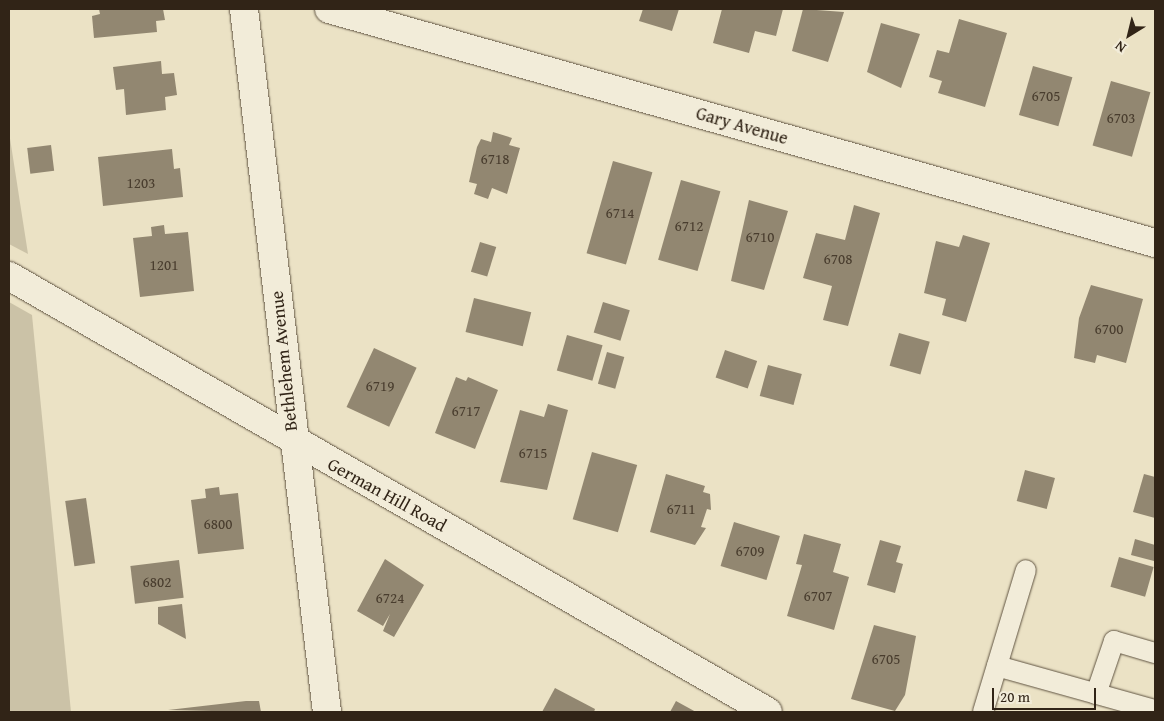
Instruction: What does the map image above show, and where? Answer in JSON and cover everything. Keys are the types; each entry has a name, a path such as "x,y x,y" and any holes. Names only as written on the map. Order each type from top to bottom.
{"street":[{"name":"Bethlehem Avenue","path":"244,9 293,442 327,712"},
{"name":"Gary Avenue","path":"330,9 1155,243"},
{"name":"German Hill Road","path":"9,276 293,442 768,712"}],"lane":[{"path":"983,712 1026,570"},
{"path":"1096,694 1114,641 1155,653"},
{"path":"997,666 1155,710"}],"shaded area":[{"path":"9,132 28,254 9,244"},
{"path":"9,302 32,315 71,712 9,712"}],"building":[{"path":"99,9 163,9 165,20 156,21 157,32 94,38 92,16 100,14"},
{"path":"643,9 679,9 672,31 639,21"},
{"path":"722,9 783,9 776,36 755,31 749,53 713,43"},
{"path":"803,9 844,12 828,62 792,51"},
{"path":"959,19 1007,33 985,107 938,93 942,81 929,77 937,50 949,53"},
{"path":"881,23 920,34 901,88 867,72"},
{"path":"161,61 162,74 174,73 177,95 165,97 166,110 126,115 124,89 116,90 113,67"},
{"path":"1033,66 1072,77 1058,126 1019,115"},
{"path":"1111,81 1150,92 1132,157 1093,145"},
{"path":"493,132 512,138 509,145 520,148 507,194 492,188 488,199 474,194 477,184 469,182 477,147 481,139 491,142"},
{"path":"51,145 54,171 30,174 27,148"},
{"path":"172,149 174,169 180,168 183,197 103,206 98,157"},
{"path":"613,161 652,172 626,265 587,253"},
{"path":"681,180 720,191 698,271 658,260"},
{"path":"749,200 788,211 764,290 731,281"},
{"path":"854,205 880,213 848,326 823,320 832,286 803,278 816,233 845,240"},
{"path":"164,225 165,234 188,232 194,291 140,297 133,238 152,236 151,227"},
{"path":"963,235 990,243 966,322 942,315 946,299 924,293 936,241 959,247"},
{"path":"480,242 496,247 487,277 471,272"},
{"path":"1091,285 1143,299 1126,363 1097,355 1095,363 1074,358 1079,318"},
{"path":"474,298 531,312 523,346 466,332"},
{"path":"603,302 630,310 620,341 594,333"},
{"path":"899,333 930,342 920,375 890,366"},
{"path":"567,335 603,345 592,381 557,371"},
{"path":"374,348 417,368 389,427 347,407"},
{"path":"725,350 757,361 748,388 716,377"},
{"path":"607,352 624,357 615,389 598,384"},
{"path":"768,365 802,374 794,405 760,396"},
{"path":"456,377 466,381 468,377 498,390 475,449 435,433"},
{"path":"548,404 568,410 547,490 500,482 520,410 544,417"},
{"path":"592,452 637,465 618,532 573,519"},
{"path":"1025,470 1055,478 1047,509 1017,501"},
{"path":"666,474 705,486 703,492 710,494 711,510 707,509 701,527 706,528 695,545 650,532"},
{"path":"1144,474 1155,477 1155,518 1133,512"},
{"path":"219,487 220,495 238,493 244,549 198,554 191,500 206,498 205,489"},
{"path":"86,498 95,563 74,566 65,501"},
{"path":"734,522 780,536 766,580 721,566"},
{"path":"804,534 841,544 833,572 849,577 834,630 787,616 802,565 796,564"},
{"path":"1135,539 1155,545 1154,561 1131,555"},
{"path":"880,540 901,546 896,562 903,564 895,593 867,585"},
{"path":"1119,557 1154,567 1145,597 1110,587"},
{"path":"385,559 424,585 394,637 383,631 390,614 383,626 357,611"},
{"path":"179,560 184,598 135,604 130,566"},
{"path":"182,604 186,639 158,624 158,607"},
{"path":"874,625 916,636 905,695 895,711 851,699"},
{"path":"555,688 595,709 594,712 542,712"},
{"path":"246,701 259,701 261,712 168,710"},
{"path":"676,701 696,712 670,712"}]}
